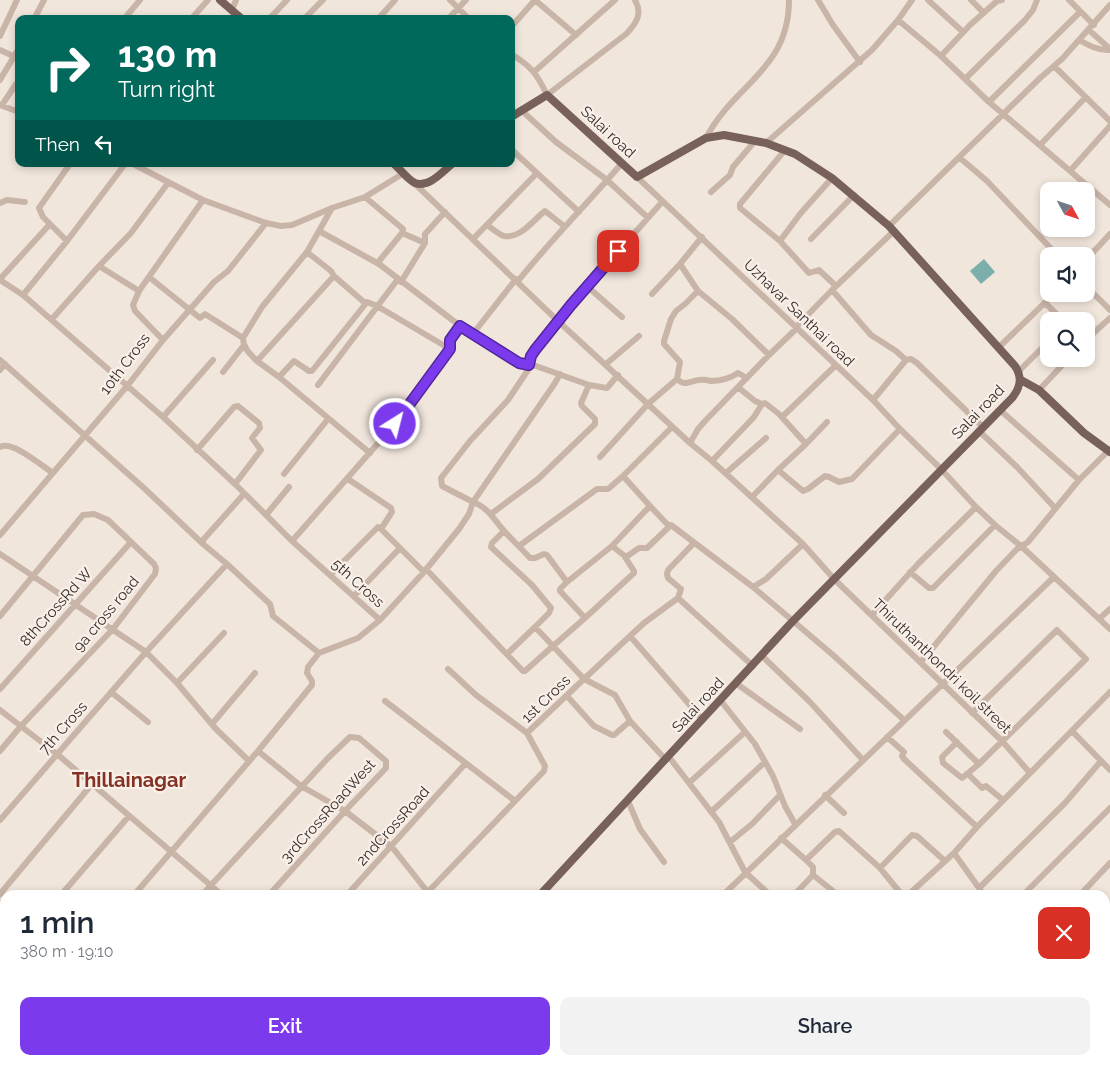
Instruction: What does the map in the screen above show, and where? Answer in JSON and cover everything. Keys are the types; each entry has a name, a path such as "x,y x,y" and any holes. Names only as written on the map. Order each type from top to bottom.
{"main road":[{"path":"220,0 238,15"},
{"path":"515,114 547,95"},
{"name":"Salai road","path":"545,890 702,719 737,684 792,622 1015,394 1021,380 1019,371 892,228 854,195 805,160 766,143 724,135 706,138 637,177 547,95"},
{"path":"397,167 413,182 424,184 431,181 448,167"},
{"path":"1021,380 1039,390 1084,433 1110,451"}],"street":[{"path":"0,36 16,0"},
{"path":"36,15 44,0"},
{"path":"127,15 140,0"},
{"path":"195,15 208,0"},
{"path":"232,10 236,0"},
{"path":"273,15 287,0"},
{"path":"308,15 323,0"},
{"path":"382,15 395,0"},
{"path":"450,0 465,15"},
{"path":"452,15 466,0"},
{"path":"515,22 535,0 576,34"},
{"path":"535,71 615,0"},
{"path":"515,56 535,71 547,95 633,27 639,16 639,6 635,0"},
{"path":"706,138 722,114 759,75 779,48 785,34 789,0"},
{"path":"818,0 833,25 860,62"},
{"path":"766,143 860,62 898,20 911,0"},
{"path":"928,0 963,32"},
{"path":"971,0 984,13"},
{"path":"941,56 963,32 997,1 1002,0"},
{"path":"965,79 1025,20 1037,4 1037,0"},
{"path":"1069,0 1110,49"},
{"path":"690,443 698,429 960,158 1092,27 1110,5"},
{"path":"989,102 1080,12"},
{"path":"898,20 941,56 989,102 1110,206"},
{"path":"1079,40 1091,46 1105,50 1110,49"},
{"path":"0,50 14,57 0,80"},
{"path":"1054,66 1110,121"},
{"path":"15,85 1,105 15,110"},
{"path":"1040,145 1085,98"},
{"path":"521,110 556,142 607,180 646,217"},
{"path":"1070,172 1110,126"},
{"path":"711,192 730,175 733,167 755,141"},
{"path":"785,150 740,207 780,241 809,273 819,270 871,336 896,351 906,360"},
{"path":"515,154 579,212"},
{"path":"960,158 999,194 1049,247"},
{"path":"472,335 564,226 579,212 622,163"},
{"path":"67,241 43,218 39,210 40,205 68,167"},
{"path":"23,295 67,241 123,167"},
{"path":"139,167 203,200 266,223 281,226 292,225 332,208 365,197 404,173"},
{"path":"473,239 537,173"},
{"name":"Uzhavar Santhai road","path":"637,177 872,400 976,507 1022,546 1110,629"},
{"path":"780,241 800,214 832,178"},
{"name":"Thiruthanthondri koil street","path":"413,182 517,280 558,322 803,544 834,579 1002,741 1030,773"},
{"path":"52,319 131,233 168,183"},
{"path":"811,239 854,195"},
{"path":"365,197 402,228 402,233 381,257 380,264"},
{"path":"0,203 7,200 25,202"},
{"path":"99,266 138,291 203,200"},
{"path":"567,582 546,554 532,559 504,531 492,514 481,505 442,486 441,478 470,441 508,400 528,370 531,356 558,322 646,217 662,202"},
{"path":"332,208 307,252 262,307 243,338 244,345 257,361 370,454"},
{"path":"487,225 504,236 511,235 520,232 546,211 564,226"},
{"path":"318,385 377,306 400,280 426,243 425,234 444,212"},
{"path":"163,340 214,282 228,271 266,223"},
{"path":"0,280 50,224"},
{"path":"319,231 380,264 472,335 519,363 560,374 589,385 607,388 618,375"},
{"path":"402,233 426,243"},
{"path":"1095,250 1110,234"},
{"path":"652,294 702,237"},
{"path":"307,252 331,271 334,276 365,303 368,302 377,306 450,349"},
{"path":"680,264 698,290 732,319 769,355"},
{"path":"257,361 334,276"},
{"path":"149,277 190,308 200,318 205,314 243,338"},
{"name":"5th Cross","path":"0,280 23,295 128,385 235,484 292,541 380,620 358,638 319,653"},
{"path":"588,287 622,317"},
{"path":"600,457 648,404 677,379 680,362 664,344 664,341 676,311 698,290"},
{"name":"10th Cross","path":"0,535 128,385 163,340 135,311 133,306 138,291"},
{"path":"1095,295 1110,310"},
{"path":"278,377 294,361 309,371 313,370 365,303"},
{"path":"998,348 1045,303 1054,312"},
{"path":"1095,332 1110,318"},
{"path":"292,541 395,424 450,349 450,340 460,326"},
{"path":"606,364 639,336"},
{"path":"223,372 244,345"},
{"path":"1019,371 1040,350"},
{"path":"872,400 906,360 911,359 981,429 1054,508"},
{"path":"163,417 213,360"},
{"path":"0,370 2,362 270,604 272,616 319,653 308,667 307,673 312,681 312,685 138,890"},
{"path":"782,417 835,366"},
{"path":"1039,390 1061,367"},
{"path":"677,379 681,383 687,384 700,379 729,379 738,373 747,378"},
{"path":"380,620 425,571 470,514 473,502 560,374"},
{"path":"492,514 538,478 595,424 595,419 581,403 589,385"},
{"path":"738,388 755,401 762,404 765,403 782,417 806,444"},
{"path":"712,461 754,416 762,404"},
{"path":"197,450 234,407 238,406 259,423 260,428 252,438 260,450 235,484"},
{"path":"1000,410 1079,480"},
{"path":"284,474 328,419"},
{"path":"752,497 827,422"},
{"path":"519,546 597,489 608,489 672,427"},
{"path":"778,470 803,491 825,476 839,482 846,482 858,474 900,430"},
{"path":"726,473 766,438"},
{"path":"0,447 6,444 15,447 53,473"},
{"path":"921,662 996,571 1028,542 1054,508 1079,480 1110,451"},
{"path":"623,476 670,526 753,587 833,655 904,720"},
{"path":"330,574 378,528 381,528 392,512 391,508 348,479"},
{"path":"266,515 289,486"},
{"path":"203,544 206,536 244,494"},
{"path":"585,618 560,589 612,546 650,506"},
{"path":"872,615 910,572 976,507"},
{"name":"9a cross road","path":"0,616 83,515 94,514 108,520 156,568 155,574 113,629 21,726 0,751"},
{"path":"910,572 929,588 932,588 995,525"},
{"path":"625,557 639,548 647,548 670,526"},
{"path":"381,528 523,671 526,671 634,573 625,557 612,546"},
{"path":"504,531 492,543 491,547 532,585 551,608 549,613 507,654"},
{"name":"8thCrossRd W","path":"0,689 131,542"},
{"path":"694,543 666,574 668,578 681,588 678,598 644,623 584,679 615,695 630,721 689,783 719,822 745,872 765,890"},
{"path":"753,587 766,578 803,544"},
{"path":"354,596 400,548"},
{"path":"0,554 146,652 249,761"},
{"name":"7th Cross","path":"0,820 146,652 227,564"},
{"path":"728,890 1054,577"},
{"path":"678,598 753,666"},
{"path":"1099,619 1110,608"},
{"name":"1st Cross","path":"432,890 545,768 527,733 584,679 535,627"},
{"path":"957,742 941,759 958,777 962,778 979,764 1086,660 1059,630 972,713"},
{"path":"177,683 224,633"},
{"path":"630,636 702,719"},
{"path":"762,656 809,701 863,760"},
{"path":"448,669 476,695 527,733"},
{"path":"212,724 255,673"},
{"path":"737,684 800,729"},
{"path":"111,692 148,722"},
{"path":"913,890 954,853 976,827 1110,692"},
{"path":"566,696 594,726 612,735 630,721"},
{"path":"385,701 515,801"},
{"path":"721,701 755,744 773,776 780,795 795,824"},
{"path":"0,710 57,754 216,890"},
{"path":"1072,731 1109,767"},
{"path":"689,783 745,732"},
{"path":"946,732 979,764"},
{"name":"3rdCrossRoadWest","path":"273,890 387,766 386,761 359,738 350,737 301,786"},
{"path":"887,737 904,752 902,756 904,759 976,827"},
{"path":"258,751 301,786 344,811 392,847 425,890"},
{"path":"954,853 979,888 1065,803 1101,761"},
{"path":"711,812 765,762"},
{"name":"2ndCrossRoad","path":"352,890 465,764"},
{"path":"968,774 982,788 986,786 1003,800"},
{"path":"3,890 92,784"},
{"path":"206,890 301,786"},
{"path":"730,842 752,824 780,795"},
{"path":"826,795 844,813"},
{"path":"628,801 640,829 664,862"},
{"path":"1028,890 1110,808"},
{"path":"65,890 129,816"},
{"path":"806,860 835,832 839,831 880,868 898,890"},
{"path":"880,868 912,835 917,836 945,860"},
{"path":"781,838 813,867 813,874 799,890"},
{"path":"1085,890 1110,864"},
{"path":"813,874 832,890"}],"water":[{"path":"984,259 995,272 981,284 970,271"}],"district":[{"name":"Thillainagar","path":"129,780"}],"route":[{"path":"395,424 450,349 450,340 460,326 519,363 529,365 535,350 618,251"}]}
